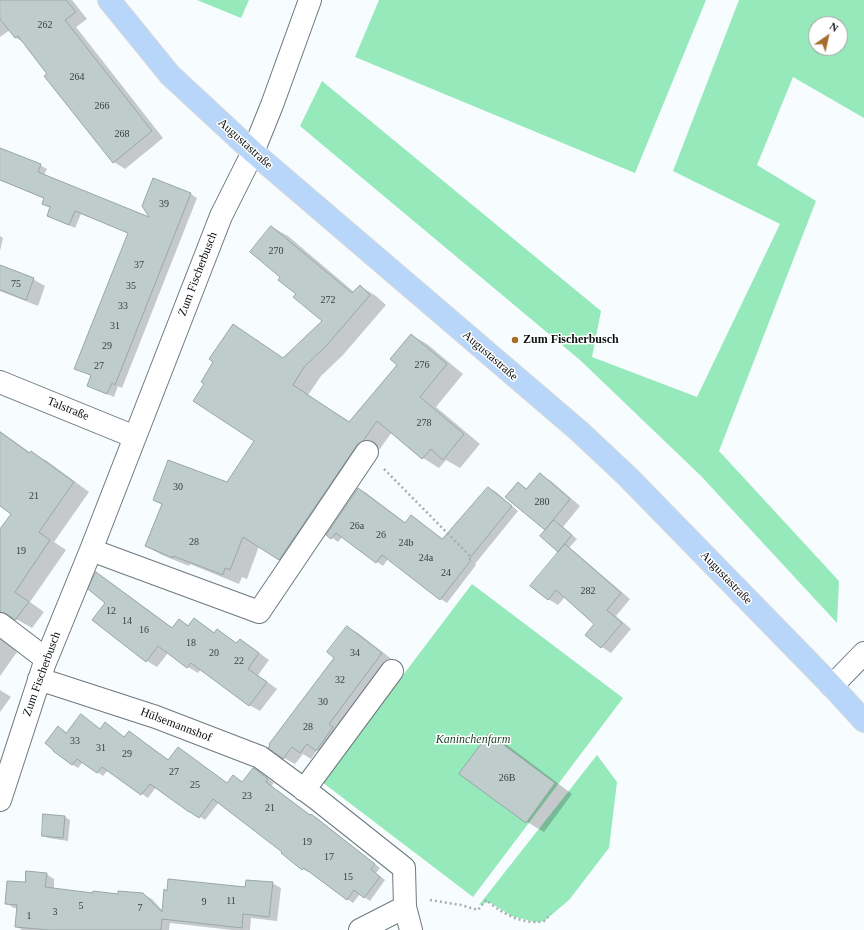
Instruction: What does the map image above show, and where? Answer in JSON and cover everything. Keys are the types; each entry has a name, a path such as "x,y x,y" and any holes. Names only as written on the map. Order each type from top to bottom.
{"main road":[{"name":"Augustastraße","path":"109,0 170,75 252,152 589,441 627,476 864,720"}],"street":[{"name":"Zum Fischerbusch","path":"0,800 43,669 221,216 252,152 272,106 310,0"},
{"name":"Talstraße","path":"0,382 135,437"},
{"path":"91,550 259,612 367,452"},
{"name":"Hülsemannshof","path":"0,624 43,669 156,717 260,757 404,868 405,901 411,930"},
{"path":"832,686 864,653"},
{"path":"304,790 392,671"},
{"path":"360,930 405,901"}],"path":[{"path":"367,452 471,556"},
{"path":"405,901 461,905 478,910 486,900 507,914 521,920 535,922 544,921 551,914"}],"green space":[{"path":"197,0 249,0 241,18"},
{"path":"379,0 706,0 635,173 355,57"},
{"path":"739,0 864,0 864,118 793,77 757,165 816,201 719,451 839,581 837,623 701,476 580,360 300,126 322,81 601,311 592,357 697,397 780,224 673,171"},
{"name":"Kaninchenfarm","path":"472,584 623,698 473,897 322,782"},
{"path":"597,755 617,782 609,848 569,900 544,921 535,922 512,916 489,902 479,905"}],"building":[{"path":"0,0 66,0 76,12 65,20 152,131 113,163 44,76 47,74 18,36 15,38 0,19"},
{"path":"0,148 41,164 38,172 149,217 142,206 153,178 191,193 115,385 112,383 107,394 87,386 91,375 74,369 128,233 75,211 69,225 47,216 50,207 42,204 44,198 0,180"},
{"path":"271,226 352,293 360,285 370,295 327,345 304,367 293,385 349,422 397,365 390,359 411,334 447,364 420,397 464,434 443,460 431,449 422,459 377,421 363,441 357,445 279,560 243,537 230,570 225,568 223,575 173,556 173,558 145,546 162,504 153,500 168,460 227,482 254,441 193,401 204,384 201,382 213,362 209,359 233,324 283,358 322,321 293,297 296,294 278,280 280,277 250,252"},
{"path":"0,265 34,278 26,300 0,290"},
{"path":"0,432 29,453 31,451 74,482 39,532 50,540 15,592 29,602 15,620 7,614 0,612 0,529 11,514 0,506"},
{"path":"540,473 570,499 545,530 505,497 518,482 526,489"},
{"path":"488,487 512,506 469,559 471,560 440,600 382,555 376,563 336,533 331,539 326,535 358,488 405,523 411,515 442,539"},
{"path":"554,520 572,535 558,552 540,536"},
{"path":"565,544 621,593 607,610 622,623 601,648 585,635 594,624 556,590 548,600 530,586"},
{"path":"96,572 172,628 179,619 188,626 194,618 214,633 217,629 236,643 240,639 259,653 248,669 267,682 249,706 191,663 187,668 158,646 146,662 92,620 105,603 88,589"},
{"path":"347,626 382,653 329,724 333,727 316,751 307,744 300,753 292,747 283,759 268,748 270,745 269,744 334,658 327,652"},
{"path":"81,714 100,729 105,722 124,737 129,731 168,760 178,747 227,783 233,775 242,782 254,768 268,779 266,782 310,815 311,814 375,864 371,869 380,877 364,898 354,890 347,900 304,868 302,870 281,853 282,852 213,799 199,818 150,784 141,795 102,767 97,773 77,759 72,765 45,743 58,726 66,733"},
{"path":"489,734 555,783 526,823 459,774"},
{"path":"43,814 65,816 63,838 42,836"},
{"path":"26,871 47,873 45,887 93,893 93,891 118,894 118,891 143,893 162,912 164,889 167,891 168,879 245,887 246,880 273,882 269,917 243,914 242,928 162,919 161,930 49,930 15,927 17,905 5,904 7,881 25,882"}],"place":[{"name":"Zum Fischerbusch","path":"515,340"}]}
